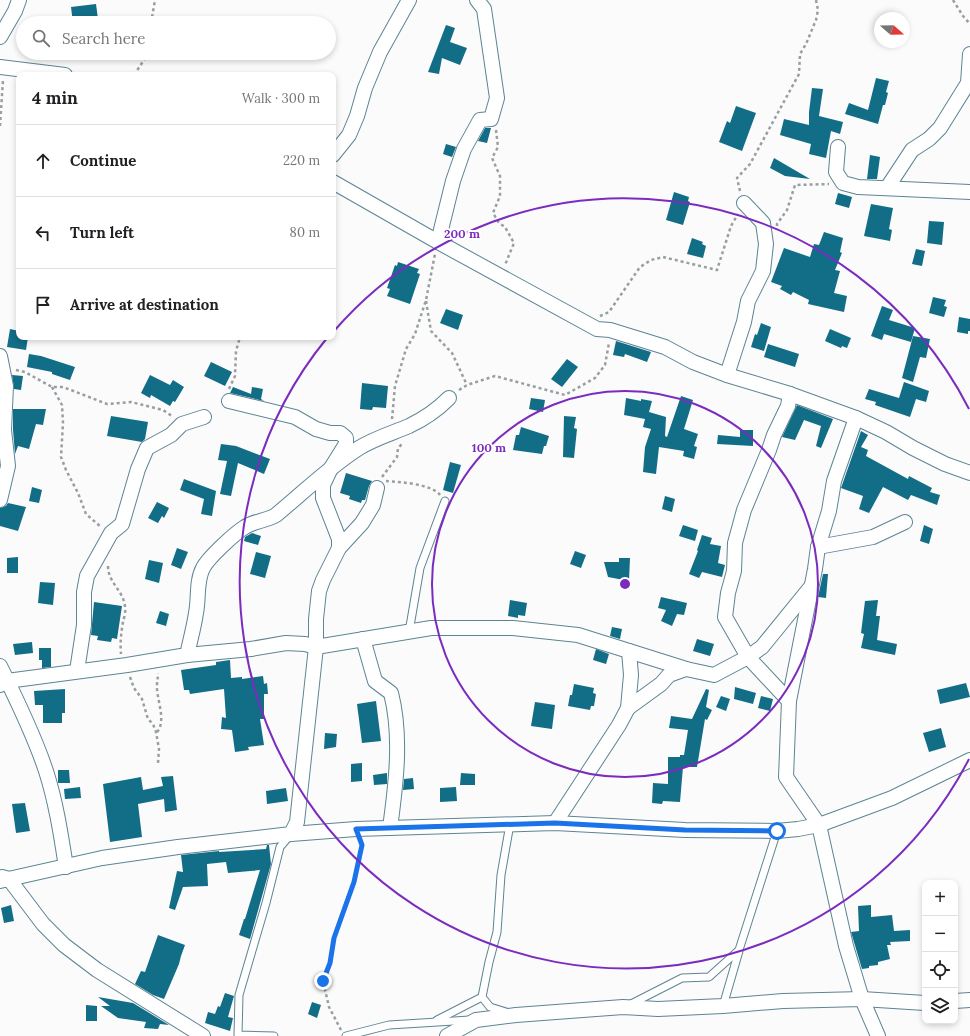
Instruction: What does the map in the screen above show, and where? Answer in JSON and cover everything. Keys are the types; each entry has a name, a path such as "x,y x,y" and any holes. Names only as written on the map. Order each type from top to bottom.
{"street":[{"path":"0,37 16,11 19,0"},
{"path":"336,151 349,135 357,116 365,88 380,52 409,0"},
{"path":"438,242 453,181 464,150 480,120 491,119 497,98 484,9 477,0"},
{"path":"887,188 912,150 929,139 940,128 968,83 970,54"},
{"path":"2,67 41,72"},
{"path":"838,147 836,172 843,184 858,187 970,192"},
{"path":"336,184 438,242 597,329 610,330 665,347 693,362 727,376 790,394 856,418 886,432 945,464 970,473"},
{"path":"727,376 744,322 748,301 762,271 766,244 763,223 744,203"},
{"path":"0,500 8,466 4,430 6,386 1,361"},
{"path":"789,701 748,657 725,617 728,593 734,572 735,542 744,510 774,435 788,406 790,394"},
{"path":"186,655 196,614 200,578 208,559 245,527 256,522 267,520 276,515 331,468 360,447 410,426 439,408 449,398"},
{"path":"229,401 295,417 316,429 340,434 346,438 346,444 331,468 324,485 323,498 339,539 339,548"},
{"path":"76,671 84,625 84,592 87,576 111,533 122,524 138,470 147,448 171,435 182,424 204,417"},
{"path":"856,418 834,481 829,511 818,546 816,569 811,586 789,701 786,777 819,825 846,946 862,1000 878,1036"},
{"path":"291,834 297,822 316,647 316,619 319,591 339,548 362,523 373,505 377,488"},
{"path":"818,546 873,537 905,522"},
{"path":"4,683 186,655 251,649 286,643 305,644 316,647 431,628 513,628 578,635 686,669 714,675 748,657 762,647 811,586"},
{"path":"363,639 375,681 391,693 395,709 397,753 390,828"},
{"path":"555,823 619,725 628,708 631,675 629,651"},
{"path":"0,666 4,683 31,732 46,772 58,819 66,867"},
{"path":"628,708 661,684 669,675 686,669"},
{"path":"3,879 66,867 102,858 178,847 291,834 356,829 555,823 685,830 777,831 798,829 819,825 892,798 970,760"},
{"path":"3,879 64,945 97,970 203,1036"},
{"path":"447,1036 476,1020 516,1015 623,1007 658,1009 783,1001 862,1000 922,1003"},
{"path":"958,1001 970,1000"}],"lane":[{"path":"409,632 420,568 445,501"},
{"path":"510,824 501,875 497,932 482,997 490,1007 516,1015"},
{"path":"723,1006 739,950 777,831"},
{"path":"274,1036 238,1035 239,995 266,903 280,847 291,834"},
{"path":"623,1007 682,978 709,976 739,950"},
{"path":"433,1022 482,997"},
{"path":"345,1036 389,1025 476,1020"}],"path":[{"path":"152,16 155,0"},
{"path":"587,323 608,312 640,268 651,260 663,257 717,270 732,226 744,203 737,178 750,164 799,74 800,54 816,20 818,10 816,0"},
{"path":"954,0 963,16 970,24"},
{"path":"136,72 144,60"},
{"path":"0,126 2,67"},
{"path":"491,119 495,126 498,147 492,158 500,176 500,196 493,213 499,223 505,227 514,243 500,276"},
{"path":"777,228 777,224 788,210 795,185 843,184"},
{"path":"391,433 395,386 406,349 415,334 426,300 438,242"},
{"path":"426,300 431,331 452,353 467,384"},
{"path":"449,398 467,384 495,376 565,395 595,378 605,365 610,330"},
{"path":"229,401 227,394 235,376 236,351 239,340"},
{"path":"1,361 52,387 62,387 107,404 131,402 163,410 182,424"},
{"path":"52,387 62,405 63,423 61,457 86,514 101,527 104,536 102,547 108,563 108,573 113,584 120,593 125,606 120,641 121,655 127,665 134,688 142,699 148,719 153,724 156,732 159,749 158,763"},
{"path":"410,426 404,434 403,444 398,448 397,457 380,480 409,483 437,490 445,501"},
{"path":"156,732 159,729 161,714 157,685 157,660"},
{"path":"345,1036 329,1007 323,981 330,963 334,938 354,882 362,845 356,829"}],"building":[{"path":"96,4 98,16 72,16 71,7"},
{"path":"446,25 455,28 450,42 467,48 460,65 442,58 439,74 428,72"},
{"path":"876,78 889,81 885,105 883,105 878,124 845,114 849,103 868,110"},
{"path":"812,88 823,89 819,116 843,122 840,134 831,131 826,158 809,154 811,144 780,135 784,119 809,125"},
{"path":"736,106 756,113 742,151 719,142 727,121 730,123"},
{"path":"485,128 491,128 487,143 478,141"},
{"path":"446,144 456,147 452,157 443,154"},
{"path":"870,155 880,157 877,179 867,179"},
{"path":"774,158 810,179 785,176 770,168"},
{"path":"674,192 689,197 688,201 690,202 683,225 666,220"},
{"path":"838,193 852,197 849,208 835,204"},
{"path":"871,204 893,208 889,229 892,230 890,241 864,236"},
{"path":"929,221 944,222 942,245 927,243"},
{"path":"824,232 843,238 840,252 842,253 835,270 840,271 834,293 847,296 844,312 808,304 809,300 793,292 791,295 780,289 782,286 771,282 784,248 810,257 814,244 819,245"},
{"path":"692,238 703,242 702,244 706,246 703,258 687,254"},
{"path":"916,249 925,251 922,266 912,264"},
{"path":"398,262 419,269 417,273 420,274 410,304 387,296 390,289 387,288 395,265 397,266"},
{"path":"933,297 946,300 944,306 947,307 944,317 929,313"},
{"path":"882,306 893,310 889,320 915,328 911,342 884,334 882,340 871,336"},
{"path":"446,309 463,315 458,330 440,323"},
{"path":"959,317 970,319 970,331 968,331 968,334 957,332"},
{"path":"761,323 771,327 764,351 751,347 755,334 757,335"},
{"path":"10,329 16,330 16,340 28,340 26,350 7,347"},
{"path":"830,329 851,338 847,348 842,346 841,348 825,341"},
{"path":"913,336 930,339 926,358 920,357 913,382 902,378"},
{"path":"616,341 651,352 647,362 625,354 624,357 613,355"},
{"path":"768,344 799,354 795,367 764,357"},
{"path":"29,354 41,356 75,367 70,380 52,374 52,372 27,367"},
{"path":"567,359 578,367 562,387 551,379"},
{"path":"211,362 232,372 225,386 204,376"},
{"path":"12,375 23,376 21,390 14,389"},
{"path":"150,375 170,385 173,380 184,387 175,402 173,401 170,406 151,395 150,398 141,393"},
{"path":"904,382 929,391 926,402 916,399 910,417 875,405 876,402 865,399 869,389 899,398"},
{"path":"362,383 388,386 386,408 373,407 372,410 360,409"},
{"path":"233,387 251,394 252,387 263,389 261,399 264,401 230,393"},
{"path":"681,396 693,400 684,429 698,434 694,446 697,447 694,459 683,456 684,451 659,447 656,474 643,472 645,447 651,429 643,427 645,419 624,415 626,398 641,401 641,399 652,401 649,412 666,417 665,436 667,437"},
{"path":"531,398 545,400 543,412 529,409"},
{"path":"797,405 833,419 821,448 816,446 821,426 804,420 795,440 782,437"},
{"path":"13,409 46,409 43,425 36,424 29,449 18,446 15,454 13,430"},
{"path":"111,416 148,422 145,439 142,442 107,436"},
{"path":"564,416 576,417 574,428 577,429 574,458 563,457"},
{"path":"521,427 549,436 542,454 513,450 516,435 519,435"},
{"path":"740,430 753,430 753,446 717,444 718,435 740,437"},
{"path":"861,431 868,435 861,447 868,450 866,456 908,479 909,476 932,488 930,492 940,495 937,505 911,495 908,500 883,487 869,513 859,509 863,496 841,488"},
{"path":"221,444 236,446 270,459 264,474 238,463 231,496 220,494 227,461 218,460"},
{"path":"450,462 461,465 453,493 443,490"},
{"path":"346,473 372,481 365,500 362,500 361,503 349,499 350,496 340,493"},
{"path":"184,479 216,491 212,516 201,514 204,499 180,490"},
{"path":"32,487 42,490 39,503 29,501"},
{"path":"665,496 675,499 672,512 662,509"},
{"path":"157,502 169,508 164,518 162,516 158,523 148,518"},
{"path":"8,503 26,507 18,531 0,526 0,508 6,506"},
{"path":"683,525 698,530 695,541 679,536"},
{"path":"924,525 933,529 929,544 920,541"},
{"path":"252,533 261,536 258,545 244,541 245,537"},
{"path":"702,535 712,538 710,544 721,546 718,563 725,565 722,577 702,572 699,578 689,574 698,551 697,550"},
{"path":"177,548 188,552 181,569 171,565"},
{"path":"575,551 586,555 581,568 570,564"},
{"path":"256,552 271,556 265,578 250,574"},
{"path":"18,557 18,573 7,573 7,558"},
{"path":"619,558 630,558 629,581 608,577 604,562 619,562"},
{"path":"149,560 163,563 159,583 145,579"},
{"path":"823,574 828,574 826,598 818,597"},
{"path":"40,582 55,583 53,605 38,603"},
{"path":"661,597 687,603 684,615 677,614 672,626 661,621 666,610 658,608"},
{"path":"510,600 527,603 525,616 518,615 518,618 508,616"},
{"path":"878,600 876,616 880,616 877,640 897,644 895,655 861,648 864,634 861,633 865,601"},
{"path":"94,602 122,606 117,639 112,638 111,642 97,640 98,636 91,635"},
{"path":"160,611 169,614 166,626 156,623"},
{"path":"612,627 622,629 620,639 610,636"},
{"path":"697,639 714,644 710,656 693,651"},
{"path":"32,642 33,653 15,655 13,644"},
{"path":"39,648 51,648 51,667 42,668 42,660 39,660"},
{"path":"596,649 609,654 606,664 593,660"},
{"path":"230,660 231,678 242,677 242,679 263,676 264,684 267,683 268,694 264,694 264,719 260,719 264,745 248,747 249,750 235,752 232,730 221,729 222,717 226,718 224,689 190,694 189,690 184,690 181,670 216,665 216,662"},
{"path":"966,683 970,697 940,704 937,690"},
{"path":"574,684 594,688 593,693 596,694 594,706 591,706 590,710 568,706"},
{"path":"735,687 756,693 753,704 734,699"},
{"path":"65,689 65,713 62,713 62,723 43,723 43,705 35,705 34,691"},
{"path":"706,689 709,690 706,707 712,710 707,720 705,719 697,767 683,767 680,802 663,801 662,804 652,803 653,783 668,784 668,757 680,757 680,755 684,755 688,730 669,728 671,716 692,719"},
{"path":"721,696 730,699 726,711 716,707"},
{"path":"761,696 773,699 770,711 758,708"},
{"path":"376,701 381,741 362,743 357,704"},
{"path":"535,702 555,705 552,729 531,726"},
{"path":"941,728 946,747 929,752 923,733"},
{"path":"325,733 337,734 336,747 324,749"},
{"path":"362,763 362,781 351,782 351,764"},
{"path":"58,770 69,770 70,783 58,783"},
{"path":"387,773 387,784 374,785 373,775"},
{"path":"461,773 475,774 475,785 460,785"},
{"path":"173,776 177,810 165,812 164,799 138,804 142,837 110,842 103,784 141,777 143,790 163,786 161,777"},
{"path":"413,778 414,789 403,790 404,779"},
{"path":"80,787 81,798 65,799 64,789"},
{"path":"456,787 457,801 440,802 440,788"},
{"path":"286,788 288,801 267,804 266,791"},
{"path":"25,803 30,831 16,833 12,804"},
{"path":"267,845 269,845 271,864 250,939 239,935 260,870 228,873 226,862 207,864 208,886 183,887 175,910 169,908 177,871 183,872 181,855 219,851 266,849"},
{"path":"11,905 14,921 4,923 1,908"},
{"path":"871,905 871,917 892,915 894,931 910,930 910,941 890,942 891,945 887,945 890,959 878,962 878,965 869,966 869,968 862,969 851,932 859,931 858,906"},
{"path":"158,935 185,945 179,964 164,999 153,995 135,984 141,971 145,972"},
{"path":"225,993 234,996 228,1017 233,1018 230,1031 205,1023 208,1012 215,1014 218,1006 220,1007"},
{"path":"98,997 133,1003 169,1025 160,1024 158,1029 144,1028 146,1022 118,1018 101,1006 110,1006"},
{"path":"312,1002 321,1005 317,1018 308,1014"},
{"path":"86,1005 97,1006 97,1021 86,1021"}],"route":[{"path":"323,981 330,963 334,938 354,882 362,845 356,829 555,823 685,830 777,831"}]}
